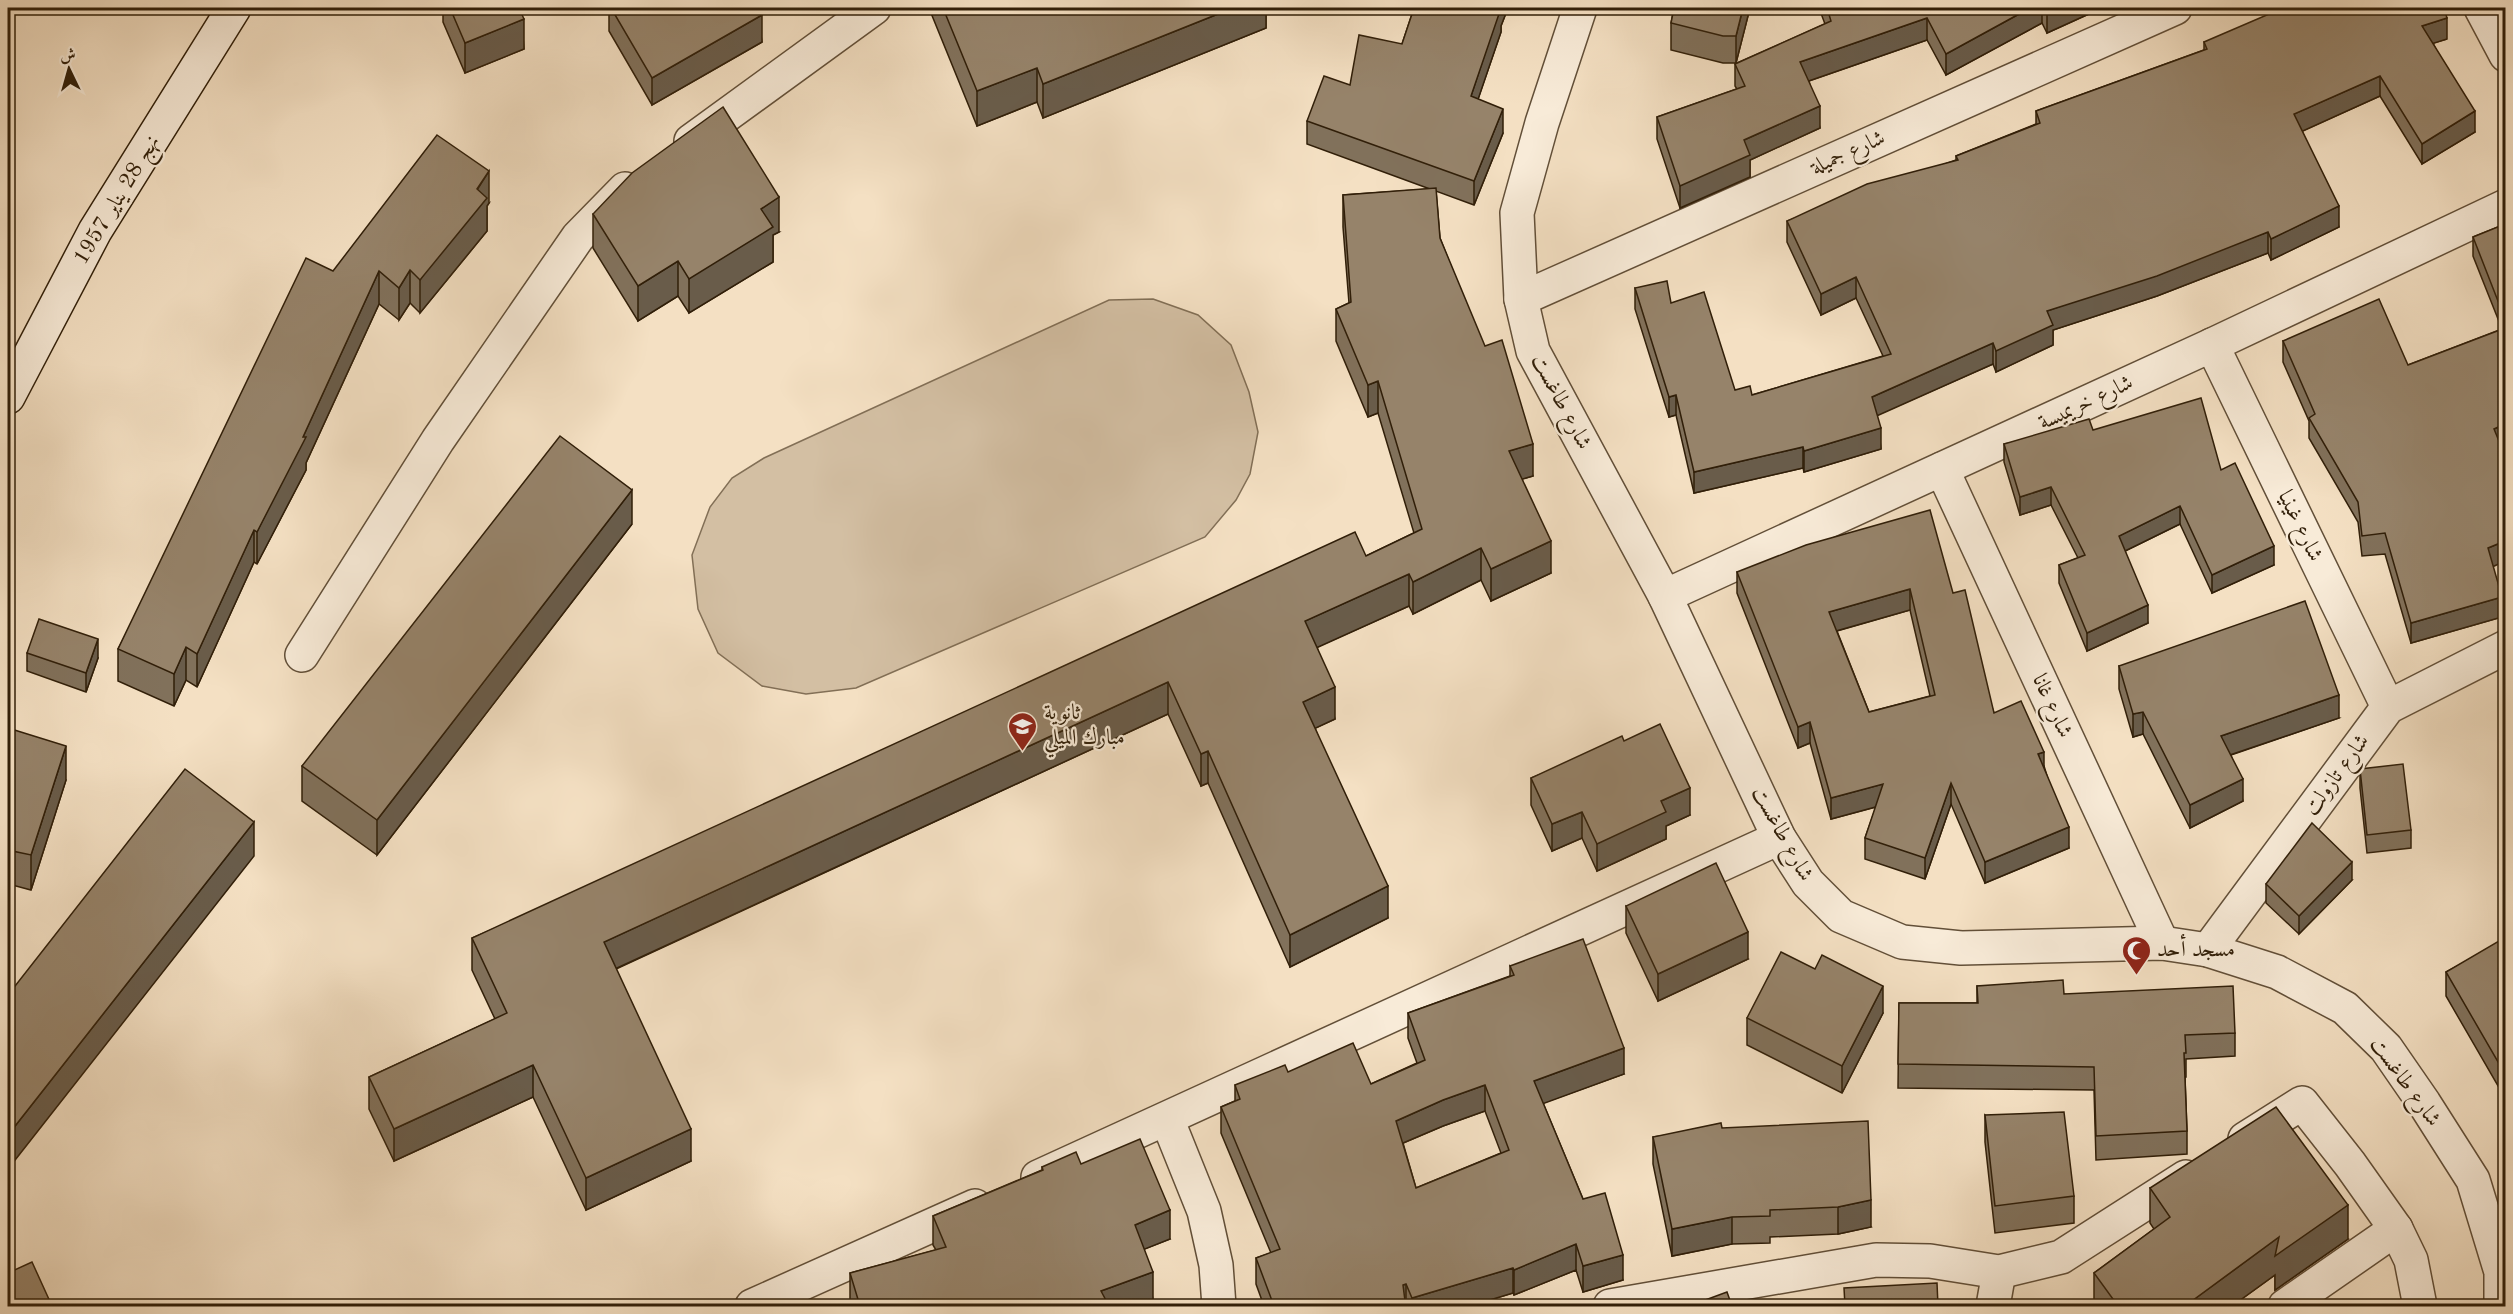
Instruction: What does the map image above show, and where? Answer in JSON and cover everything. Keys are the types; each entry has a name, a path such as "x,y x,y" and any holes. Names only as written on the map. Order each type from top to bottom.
{"street":[{"name":"نهج 28 يناير 1957","path":"8,397 95,231 234,8"},
{"path":"302,655 438,440 579,237 620,193 874,8"},
{"name":"شارع طاغست","path":"1580,8 1542,123 1517,213 1521,299 1533,351 1665,596 1779,838 1808,883 1841,916 1902,942 1961,948 2162,943 2208,950 2277,972 2345,1008 2386,1048 2473,1180 2501,1272 2501,1306"},
{"name":"شارع جميلة","path":"1521,299 2175,8"},
{"path":"2481,8 2505,55"},
{"name":"شارع خريميسة","path":"1665,596 2212,345 2505,206"},
{"name":"شارع غينيا","path":"2212,345 2388,707"},
{"name":"شارع غانا","path":"1942,469 2162,943"},
{"name":"شارع تازولت","path":"2208,950 2388,707 2505,647"},
{"path":"752,1306 1167,1119 1779,838"},
{"path":"1610,1306 1876,1260 1930,1262 1999,1272 2061,1257 2302,1103 2350,1164 2396,1229 2411,1260 2420,1306"},
{"path":"1167,1119 1204,1211 1215,1265 1219,1306"},
{"path":"2285,1306 2396,1229"},
{"path":"1993,1306 1999,1272"}],"shaded area":[{"path":"1153,299 1198,315 1231,345 1249,392 1258,432 1250,474 1236,500 1205,537 856,688 806,694 762,686 718,653 698,609 692,555 710,507 732,478 764,458 1109,300"}],"building":[{"path":"450,8 519,8 524,19 465,43"},
{"path":"611,8 757,8 762,15 652,78"},
{"path":"943,8 1233,8 1043,84 1037,68 977,91"},
{"path":"1414,8 1501,8 1471,96 1503,109 1474,181 1307,121 1324,76 1350,85 1359,35 1402,44"},
{"path":"1674,8 1743,8 1736,36 1723,36 1671,23"},
{"path":"1827,8 2030,8 1946,54 1927,18 1800,62 1820,106 1744,140 1750,155 1680,186 1657,117 1745,86 1735,64 1831,21"},
{"path":"2283,8 2444,8 2447,18 2422,26 2475,111 2422,144 2380,76 2294,114 2339,206 2271,239 2268,232 2157,276 2047,311 2053,325 1996,351 1993,343 1872,397 1881,428 1804,451 1803,447 1694,472 1676,395 1669,397 1635,288 1667,281 1671,303 1704,292 1735,390 1750,386 1752,395 1891,354 1856,277 1821,294 1787,221 1867,184 1958,160 1956,156 2040,123 2036,111 2207,49 2204,42"},
{"path":"723,107 779,197 761,209 773,227 689,279 678,261 638,286 593,214 632,173"},
{"path":"437,135 489,171 477,189 487,198 420,280 410,270 399,288 379,271 303,437 306,437 257,532 254,530 197,654 186,647 174,674 118,649 306,258 333,271"},
{"path":"1436,188 1440,238 1485,346 1502,340 1533,444 1509,451 1551,541 1491,569 1481,548 1413,582 1409,574 1305,621 1335,687 1303,702 1388,886 1290,935 1208,751 1201,754 1168,682 604,942 691,1129 586,1178 533,1065 394,1129 369,1077 507,1013 472,938 1355,532 1366,556 1422,529 1378,381 1368,385 1336,309 1351,302 1343,195"},
{"path":"2505,224 2505,319 2473,237"},
{"path":"2379,299 2408,365 2505,328 2505,424 2494,429 2505,456 2505,541 2488,548 2502,597 2411,623 2385,533 2362,536 2358,502 2309,418 2315,414 2283,341"},
{"path":"2201,398 2221,470 2235,463 2274,546 2212,575 2180,506 2119,536 2148,605 2087,633 2059,565 2085,555 2051,487 2020,497 2004,444 2089,419 2093,430"},
{"path":"560,436 632,490 377,820 302,766"},
{"path":"1930,510 1953,593 1965,590 1994,713 2021,701 2044,752 2038,754 2069,827 1985,862 1951,783 1925,858 1865,838 1883,784 1831,798 1810,722 1798,727 1737,572 1806,545","holes":["1910,589 1935,695 1869,712 1829,612"]},
{"path":"2305,601 2339,695 2221,736 2243,779 2190,805 2143,712 2133,714 2119,666"},
{"path":"39,619 98,639 86,673 27,653"},
{"path":"1660,724 1690,788 1661,801 1666,812 1597,844 1582,812 1552,824 1531,778 1622,736 1624,741"},
{"path":"8,728 66,746 31,855 12,851 8,866"},
{"path":"2403,764 2411,830 2367,835 2360,769"},
{"path":"185,769 254,822 8,1135 8,995"},
{"path":"2312,823 2352,862 2299,916 2266,884"},
{"path":"1716,863 1748,932 1658,974 1626,906"},
{"path":"2504,938 2505,941 2505,1074 2446,972"},
{"path":"1583,939 1624,1048 1534,1081 1583,1199 1605,1193 1623,1255 1583,1266 1576,1244 1514,1270 1513,1268 1412,1298 1406,1284 1403,1285 1405,1301 1385,1306 1274,1306 1256,1258 1280,1249 1221,1107 1240,1099 1235,1085 1285,1065 1288,1072 1353,1043 1371,1084 1425,1060 1408,1013 1514,975 1510,966","holes":["1485,1085 1509,1150 1416,1188 1396,1121 1443,1100"]},
{"path":"1781,952 1815,969 1822,955 1883,986 1842,1066 1747,1018"},
{"path":"2063,980 2064,994 2233,986 2235,1033 2185,1035 2187,1131 2096,1136 2094,1067 1898,1064 1899,1003 1978,1003 1977,986"},
{"path":"2276,1107 2348,1205 2275,1256 2279,1237 2185,1306 2118,1306 2094,1273 2170,1217 2150,1188"},
{"path":"2064,1112 2074,1196 1995,1206 1985,1115"},
{"path":"1868,1121 1871,1200 1838,1207 1770,1210 1770,1216 1732,1217 1672,1229 1653,1137 1721,1123 1722,1128"},
{"path":"1140,1139 1170,1210 1135,1225 1153,1272 1101,1291 1109,1306 860,1306 850,1273 946,1247 933,1216 1043,1170 1042,1167 1076,1152 1081,1164"},
{"path":"32,1262 52,1306 8,1306 8,1273"},
{"path":"1937,1283 1938,1306 1845,1306 1844,1288"},
{"path":"1727,1292 1732,1306 1689,1306"}],"place":[{"name":"ثانوية مبارك الميلي","path":"1023,752"},
{"name":"مسجد أحد","path":"2136,976"}]}
